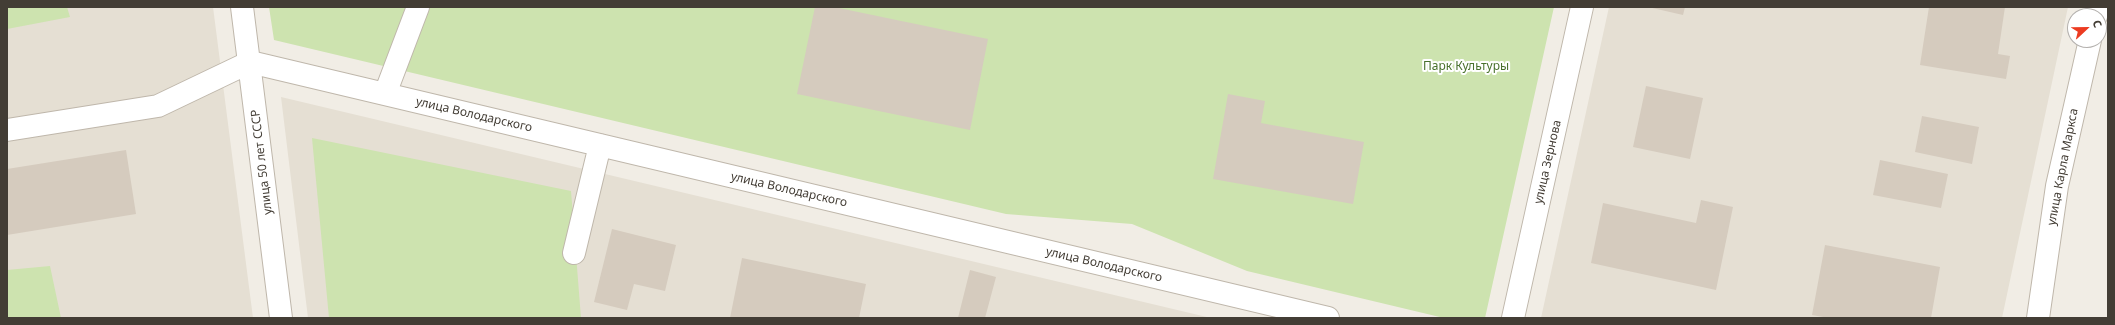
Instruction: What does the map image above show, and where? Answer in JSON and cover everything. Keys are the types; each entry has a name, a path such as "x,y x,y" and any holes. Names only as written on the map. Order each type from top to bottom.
{"street":[{"name":"улица 50 лет СССР","path":"242,7 281,318"},
{"path":"385,94 418,7"},
{"name":"улица Зернова","path":"1513,318 1582,7"},
{"name":"улица Карла Маркса","path":"2038,318 2057,186 2088,48"},
{"name":"улица Володарского","path":"250,62 600,145 1265,311 1328,318"},
{"path":"7,130 158,106 250,62"},
{"path":"574,253 600,145"}],"shaded area":[{"path":"7,7 213,7 253,318 7,318"},
{"path":"1609,7 2068,7 2002,318 1541,318"},
{"path":"281,97 1211,318 308,318"}],"green space":[{"path":"7,7 67,7 70,17 7,29"},
{"name":"Парк Культуры","path":"269,7 1554,7 1485,318 1444,318 1247,271 1132,224 1006,214 274,40"},
{"path":"312,138 571,191 581,318 329,318"},
{"path":"50,266 61,318 7,318 7,270"}],"building":[{"path":"815,7 834,7 988,39 970,130 797,94"},
{"path":"1648,7 1685,7 1683,15"},
{"path":"1929,7 2005,7 1998,54 2010,56 2006,79 1920,65"},
{"path":"1646,86 1703,98 1690,159 1633,147"},
{"path":"1228,94 1265,101 1261,123 1364,142 1353,204 1213,179"},
{"path":"1922,116 1979,127 1972,164 1915,152"},
{"path":"126,150 136,214 7,235 7,169"},
{"path":"1880,160 1948,174 1941,208 1873,195"},
{"path":"1701,200 1733,207 1716,290 1591,263 1603,203 1696,223"},
{"path":"612,229 676,245 665,291 634,284 627,310 594,302"},
{"path":"1825,245 1940,267 1931,318 1829,318 1812,315"},
{"path":"742,258 866,284 859,318 730,318"},
{"path":"970,270 996,277 985,318 958,318"}]}
